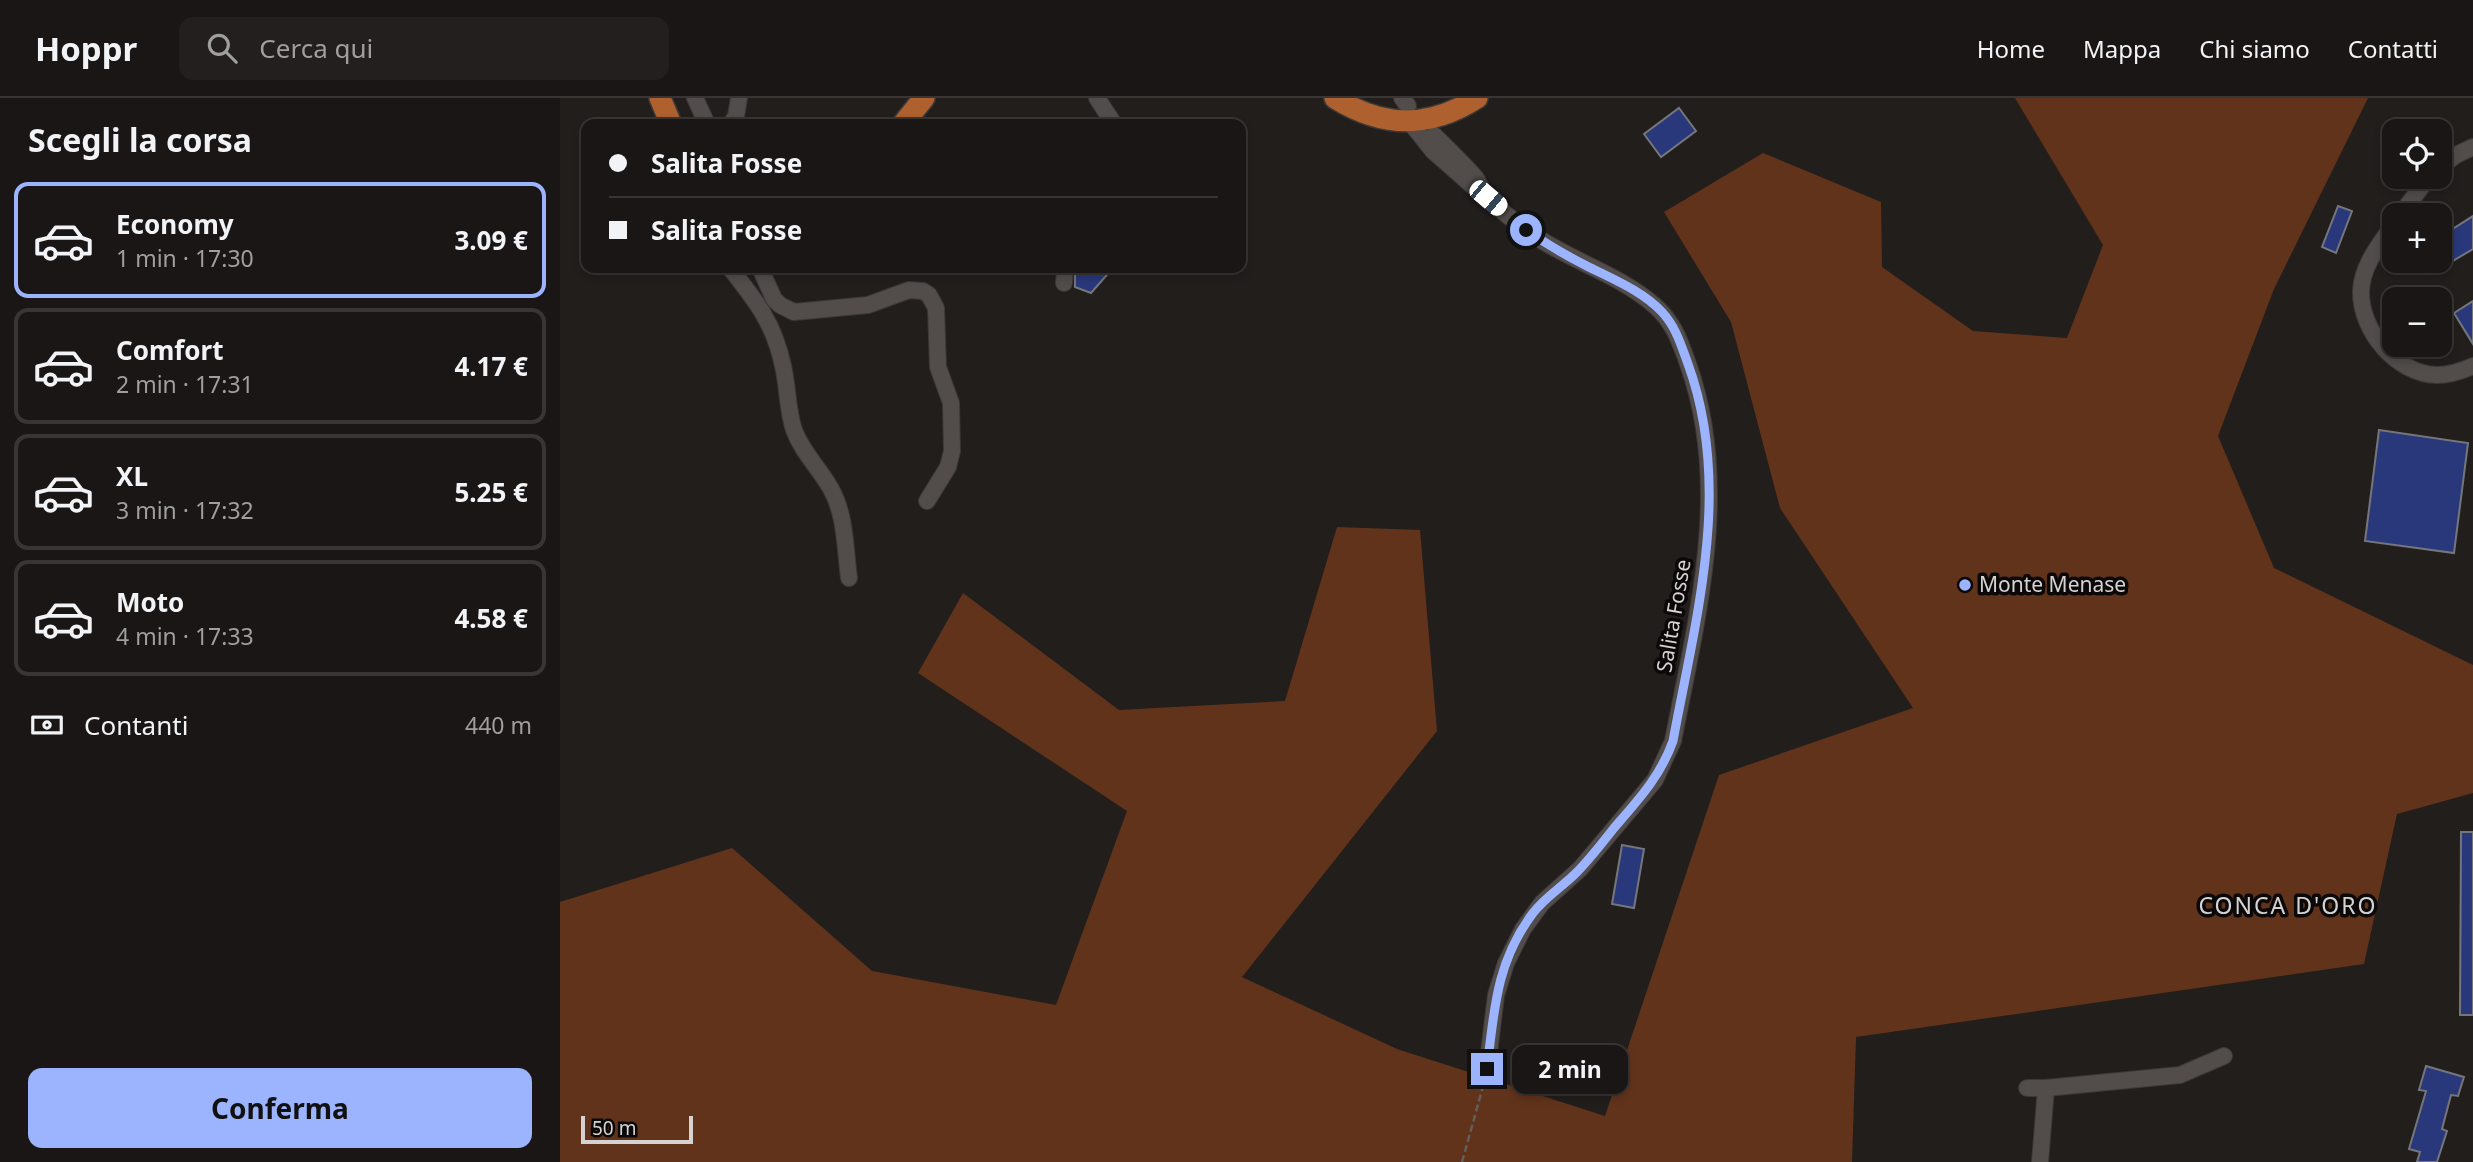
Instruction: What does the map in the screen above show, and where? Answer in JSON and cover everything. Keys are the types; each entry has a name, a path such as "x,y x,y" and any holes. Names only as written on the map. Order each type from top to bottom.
{"main road":[{"path":"660,98 669,119"},
{"path":"907,119 924,98"},
{"path":"1335,98 1381,118 1407,108 1440,117 1477,98"}],"street":[{"path":"695,98 705,119"},
{"path":"734,119 739,98"},
{"path":"1097,98 1111,119"},
{"path":"1407,108 1451,169 1488,198"},
{"name":"Salita Fosse","path":"1434,135 1476,179 1488,198 1536,237 1629,287 1664,314 1678,336 1699,394 1706,441 1709,492 1704,576 1673,741 1668,755 1655,780 1580,869 1542,903 1523,929 1506,963 1496,995 1487,1069"},
{"path":"2452,158 2473,147"},
{"path":"2409,203 2420,189"},
{"path":"2382,240 2375,250 2362,282 2362,304 2372,333 2392,356 2418,372 2448,374 2473,366"},
{"path":"734,273 755,299 773,330 783,366 795,432 839,504 849,578"},
{"path":"762,273 775,299 794,313 868,305 909,290 923,291 929,295 936,308 938,367 950,403 952,451 948,467 928,501"},
{"path":"2027,1088 2180,1075 2224,1056"},
{"path":"2040,1162 2046,1088"}],"path":[{"path":"1462,1162 1487,1069"}],"shaded area":[{"path":"2015,98 2368,98 2274,289 2218,436 2274,568 2473,665 2473,793 2397,814 2364,964 1856,1037 1852,1162 560,1162 560,902 732,848 872,971 1056,1005 1127,811 918,673 963,593 1119,710 1285,701 1337,527 1420,530 1437,731 1242,977 1397,1049 1605,1116 1719,775 1913,708 1780,508 1731,322 1664,212 1763,153 1881,202 1882,267 1973,331 2067,338 2103,245"}],"building":[{"path":"1679,108 1696,131 1661,157 1644,134"},
{"path":"2338,206 2352,211 2336,253 2322,247"},
{"path":"2473,216 2473,249 2452,262 2452,229"},
{"path":"1075,273 1109,273 1091,293 1075,287"},
{"path":"2473,301 2473,344 2454,313"},
{"path":"2379,430 2468,443 2454,553 2365,541"},
{"path":"2461,832 2473,832 2473,1015 2460,1015"},
{"path":"1622,845 1644,849 1634,908 1612,904"},
{"path":"2426,1066 2464,1077 2458,1096 2451,1095 2442,1129 2447,1131 2437,1162 2417,1162 2420,1152 2409,1149 2426,1091 2419,1090"}],"place":[{"name":"Monte Menase","path":"1965,585"}],"district":[{"name":"CONCA D'ORO","path":"2288,906"}],"route":[{"path":"1487,1069 1496,995 1506,963 1523,929 1542,903 1580,869 1655,780 1668,755 1698,610 1707,549 1709,492 1706,441 1699,394 1678,336 1654,304 1629,287 1563,253 1526,230"}]}
